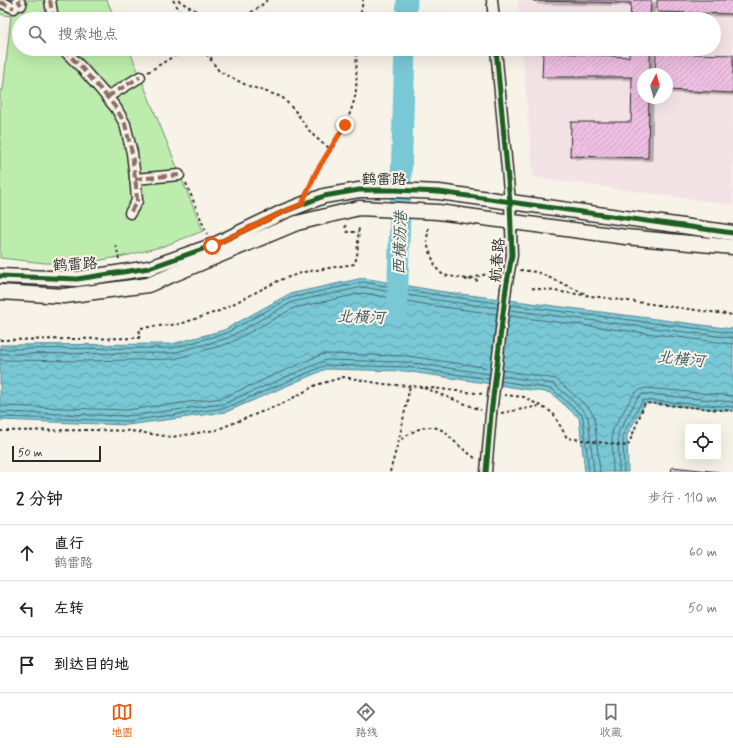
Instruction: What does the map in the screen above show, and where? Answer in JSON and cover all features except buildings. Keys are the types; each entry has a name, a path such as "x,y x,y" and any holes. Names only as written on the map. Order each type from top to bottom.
{"street":[{"path":"50,0 52,12"},
{"path":"492,0 493,12"},
{"path":"0,2 18,4"},
{"path":"70,56 116,108 124,124 128,137 135,179 136,201 130,213"},
{"name":"航春路","path":"486,470 506,288 512,255 510,202 497,56"},
{"path":"106,97 140,77"},
{"path":"135,179 179,175"},
{"name":"鹤雷路","path":"0,276 77,279 149,268 212,246 302,204 324,196 360,190 440,192 733,233"},
{"name":"鹤雷路","path":"0,292 64,296 148,285 297,223 359,208 438,212 626,237 733,247"}],"path":[{"path":"173,0 181,12"},
{"path":"178,0 199,12"},
{"path":"250,12 267,0"},
{"path":"361,12 363,0"},
{"path":"140,77 174,56"},
{"path":"208,56 220,71 233,79 282,97 296,112 311,133 331,149"},
{"path":"211,61 212,56"},
{"path":"302,204 316,172 345,125 354,103 356,89 356,56"},
{"path":"179,175 183,177 212,246"},
{"path":"343,212 347,232 359,232"},
{"path":"0,340 139,338 140,328 180,324 219,311 280,280 304,272 354,264 357,257 360,226"},
{"path":"428,228 427,244 436,268 443,275 465,280 479,281"},
{"path":"465,280 510,268 537,272 591,296"},
{"path":"532,288 733,315"},
{"path":"0,431 131,431 172,437 216,430 284,404 316,385 344,378 383,384 486,394"},
{"path":"390,472 410,386"},
{"path":"421,387 491,414 540,406"},
{"path":"501,395 524,397 553,413 567,438 628,446 645,403 733,411"},
{"path":"397,443 410,432 423,427 436,428 445,432 454,442 486,470"}],"shaded area":[{"path":"518,0 733,0 733,205 533,177 523,56 721,56 721,12 519,12"}],"green space":[{"path":"0,0 107,0 112,12 12,12 12,56 132,56 203,231 164,246 129,255 86,263 45,263 0,258 0,90 3,90 11,16 0,14"}],"water":[{"name":"北横河","path":"363,278 438,291 733,329 733,411 645,403 627,435 628,472 585,472 579,418 551,393 405,371 326,369 226,412 127,425 0,420 0,345 172,344 224,330 289,294"}],"waterway":[{"name":"西横沥港","path":"406,12 407,0"},
{"name":"西横沥港","path":"397,312 405,56"}],"marked path":[{"path":"18,0 21,5"},
{"path":"50,0 52,12"},
{"path":"0,2 14,8"},
{"path":"70,56 116,108 125,124 132,153 137,201 130,213"},
{"path":"107,97 140,77"},
{"path":"135,179 179,175"}],"cycle path":[{"path":"486,472 491,414 506,288 512,255 510,202 497,56"},
{"path":"0,276 77,279 149,268 214,245 283,212 324,196 359,190 439,192 733,233"}],"route":[{"path":"212,246 302,204 316,172 345,125"}]}
